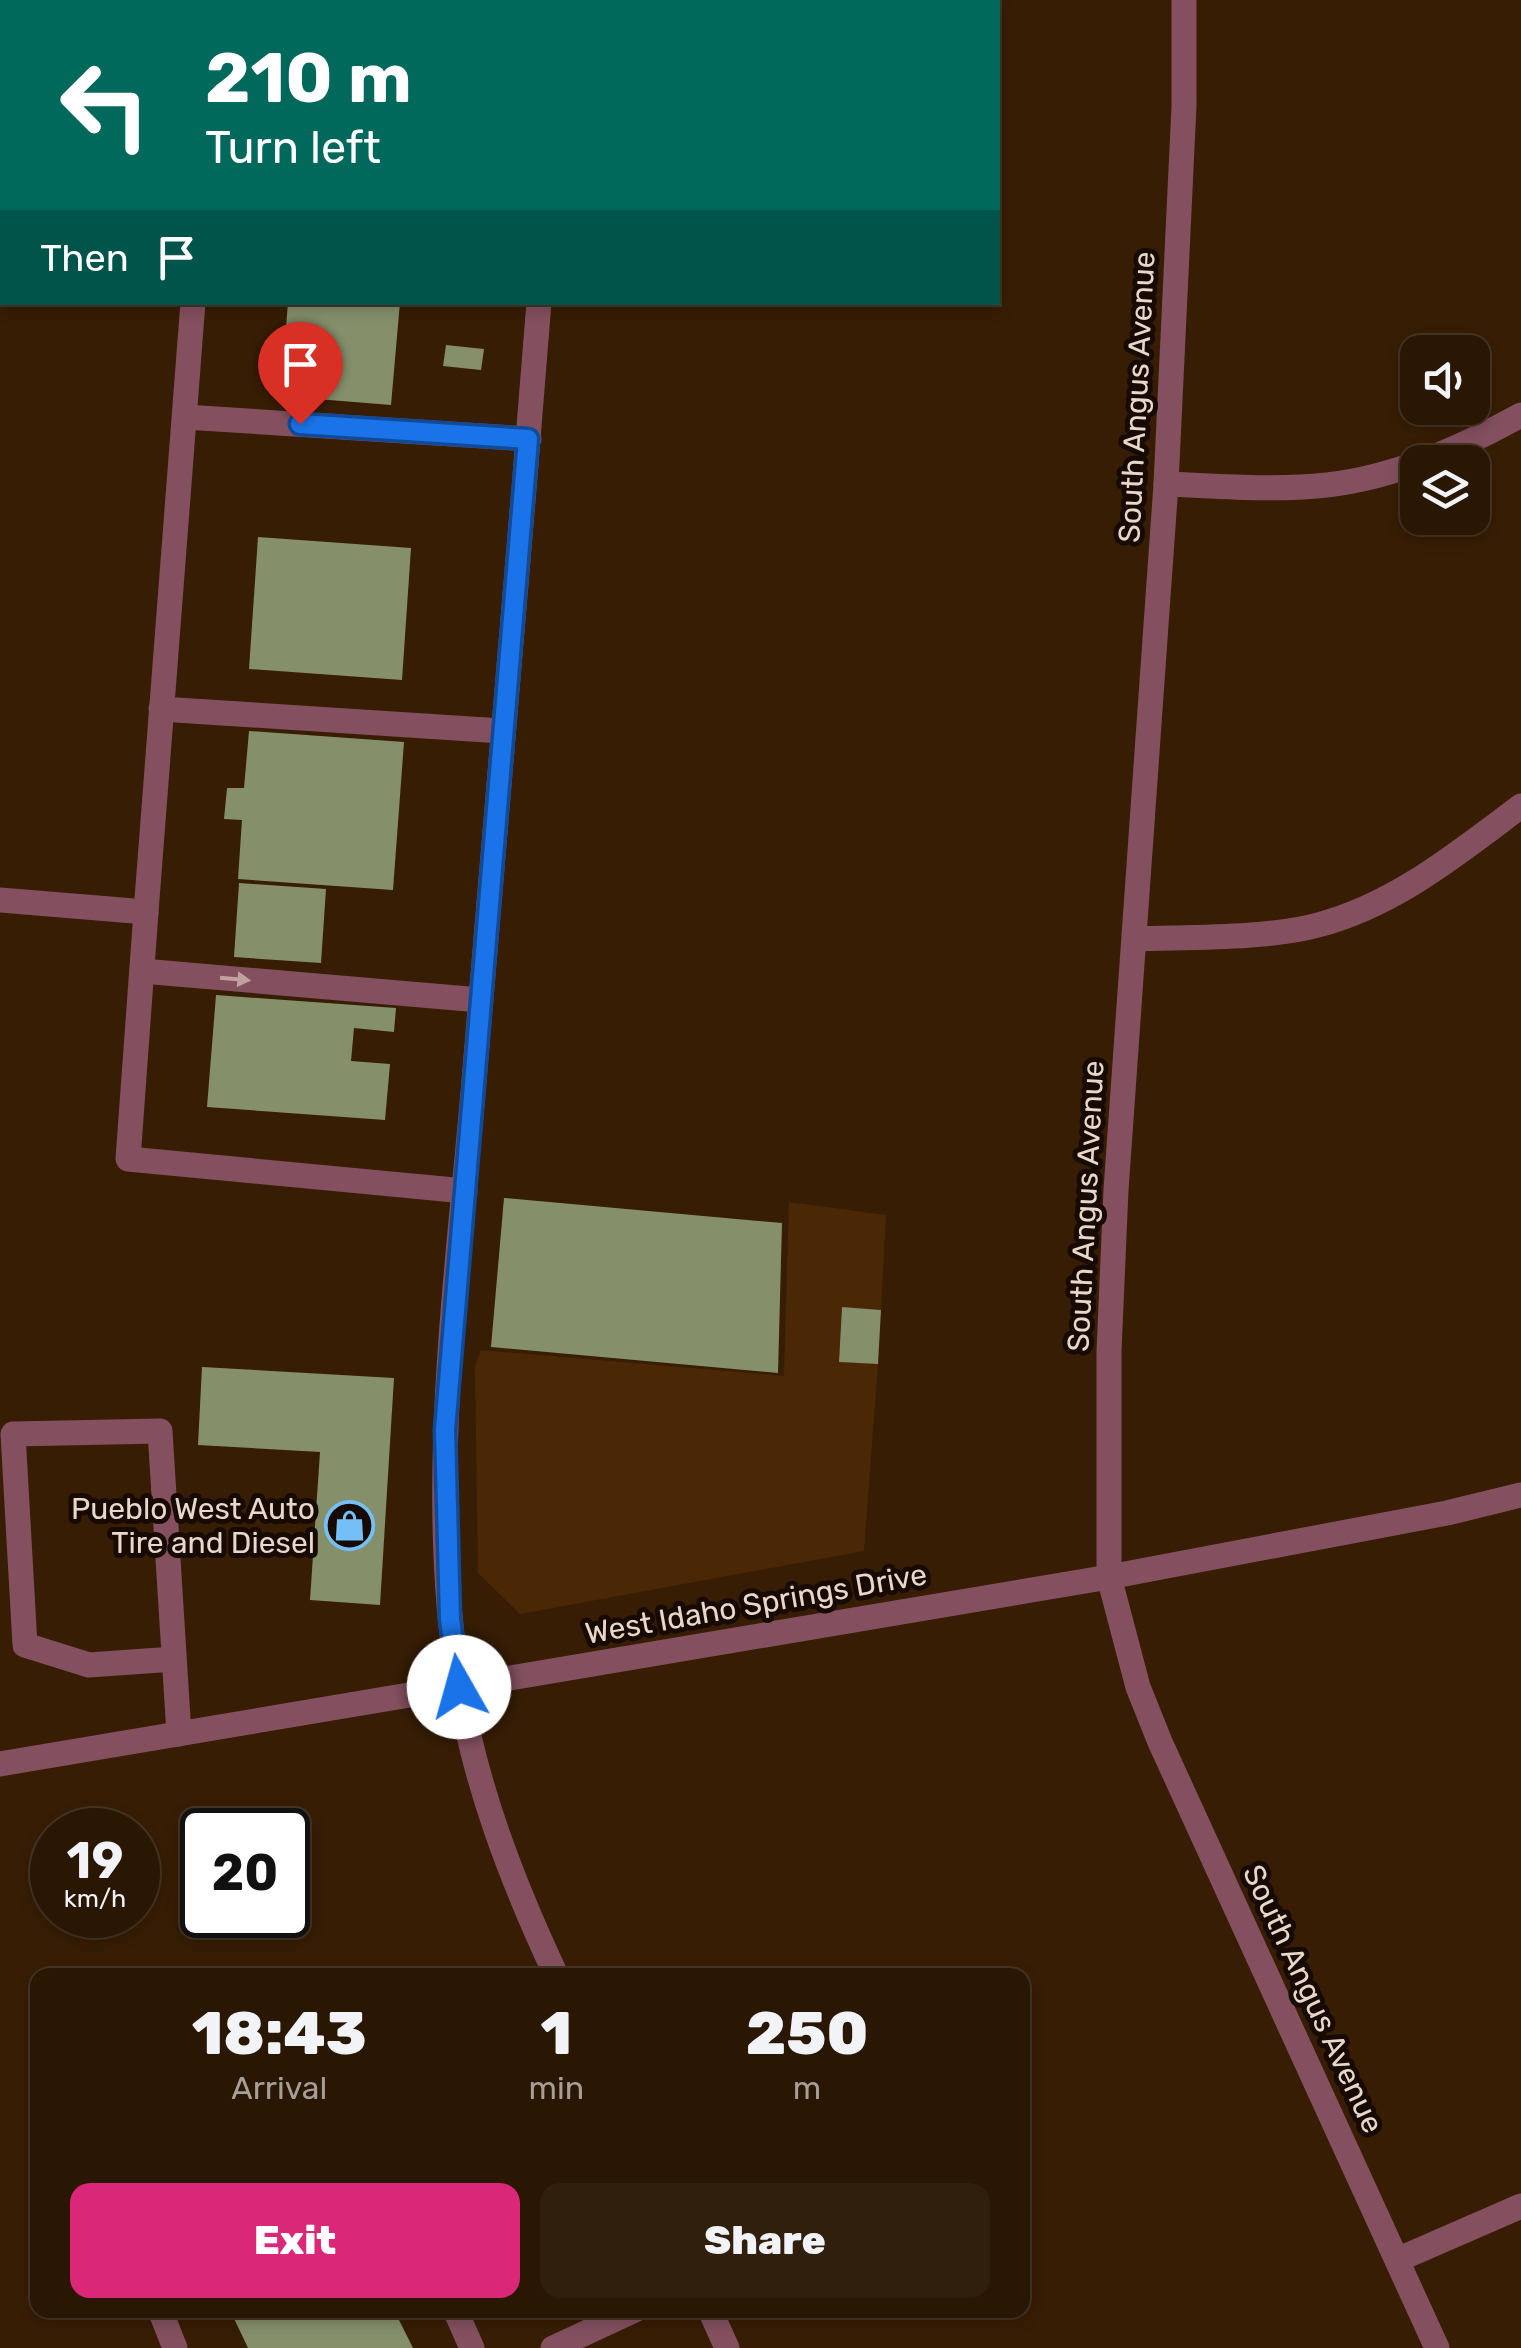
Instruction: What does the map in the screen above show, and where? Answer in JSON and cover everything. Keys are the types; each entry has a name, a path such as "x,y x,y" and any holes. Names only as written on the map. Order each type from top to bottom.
{"street":[{"name":"South Angus Avenue","path":"1184,0 1184,106 1166,484 1114,1226 1108,1578 1138,1686 1160,1742 1437,2348"},
{"path":"193,305 128,1159 465,1191"},
{"path":"539,305 445,1430 450,1619 459,1687 475,1761 499,1840 553,1968"},
{"path":"1166,484 1258,488 1329,484 1400,468 1464,446 1521,415"},
{"path":"185,417 528,439"},
{"path":"162,709 502,731"},
{"path":"1135,939 1315,926 1360,912 1400,892 1521,806"},
{"path":"0,900 146,912"},
{"path":"142,971 480,1000"},
{"path":"174,1659 90,1665 25,1645 13,1434 160,1430 179,1734"},
{"name":"West Idaho Springs Drive","path":"0,1764 1108,1578 1447,1513 1521,1494"},
{"path":"1397,2260 1521,2206"},
{"path":"163,2318 174,2348"},
{"path":"459,2318 472,2348"},
{"path":"553,2348 618,2318"},
{"path":"714,2318 727,2348"}],"shaded area":[{"path":"789,1202 886,1215 881,1310 842,1308 839,1362 878,1364 864,1551 520,1614 478,1573 475,1367 481,1350 784,1376"}],"building":[{"path":"288,305 400,305 391,405 280,396 282,371 263,370 266,341 285,341"},
{"path":"446,345 484,349 481,370 443,366"},
{"path":"258,537 411,548 402,680 249,669"},
{"path":"249,731 404,742 393,890 238,879 242,820 224,819 227,788 244,788"},
{"path":"239,883 326,889 321,963 234,957"},
{"path":"216,995 396,1008 394,1032 354,1028 351,1061 390,1064 385,1120 207,1107"},
{"path":"504,1198 782,1223 778,1373 491,1347"},
{"path":"842,1307 881,1310 878,1364 839,1362"},
{"name":"Pueblo West Auto Tire and Diesel","path":"202,1367 394,1378 380,1605 310,1600 320,1452 198,1445"},
{"path":"234,2318 398,2318 413,2348 248,2348"}],"place":[{"name":"Pueblo West Auto Tire and Diesel","path":"350,1526"}],"route":[{"path":"300,424 528,439 445,1430 450,1619 459,1687"}]}
